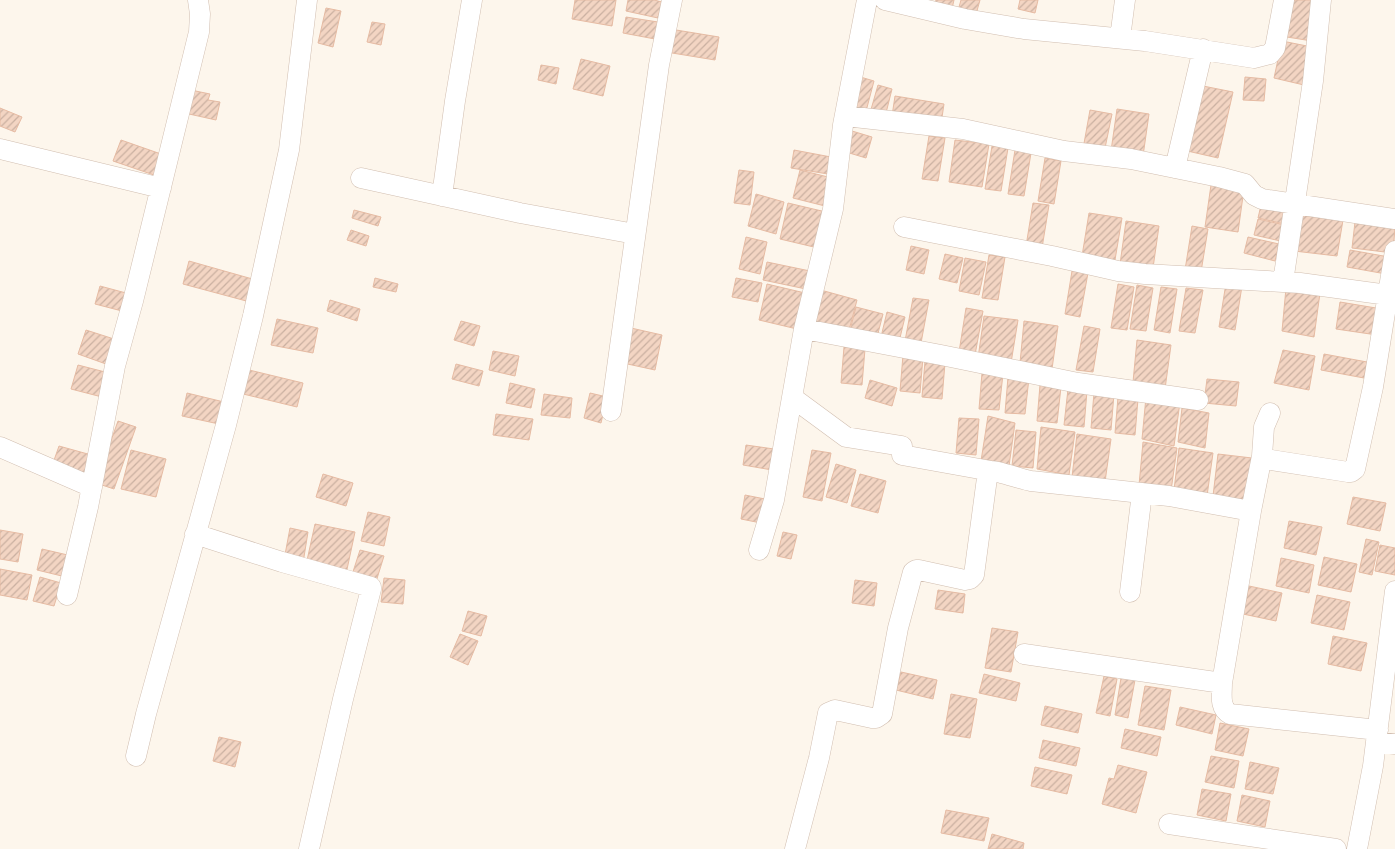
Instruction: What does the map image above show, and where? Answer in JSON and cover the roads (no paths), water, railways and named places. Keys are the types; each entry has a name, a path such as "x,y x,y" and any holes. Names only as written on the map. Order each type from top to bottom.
{"street":[{"path":"67,595 92,487 116,366 199,32 200,14 198,0"},
{"path":"136,756 226,425 253,316 289,150 308,0"},
{"path":"442,196 455,101 472,0"},
{"path":"611,411 659,66 672,0"},
{"path":"759,550 774,500 804,329 833,209 845,116 866,0"},
{"path":"885,0 965,19 1024,29 1120,38 1254,58 1270,54 1276,48 1284,0"},
{"path":"1120,38 1125,0"},
{"path":"1283,282 1313,81 1321,0"},
{"path":"1176,168 1203,49"},
{"path":"845,116 963,129 1064,151 1131,159 1245,184 1254,195 1262,199 1395,219"},
{"path":"0,149 160,188"},
{"path":"361,178 635,234"},
{"path":"904,227 1118,271 1300,283 1388,295"},
{"path":"1262,456 1271,460 1348,472 1355,469 1373,387 1395,251"},
{"path":"804,329 1078,384 1198,400"},
{"path":"793,398 846,437 1031,481 1169,496 1251,511"},
{"path":"1270,413 1264,426 1262,456 1222,683 1223,706 1226,712 1230,714 1383,739"},
{"path":"0,447 92,487"},
{"path":"795,849 819,758 828,713 836,710 872,718 882,714 898,628 912,574 919,570 965,580 970,579 974,575 986,478 991,471"},
{"path":"1130,592 1142,493"},
{"path":"195,534 282,562 370,587 371,589 343,699 309,849"},
{"path":"1357,849 1383,739 1395,591"},
{"path":"1024,654 1222,683"},
{"path":"1169,824 1336,849"}]}
